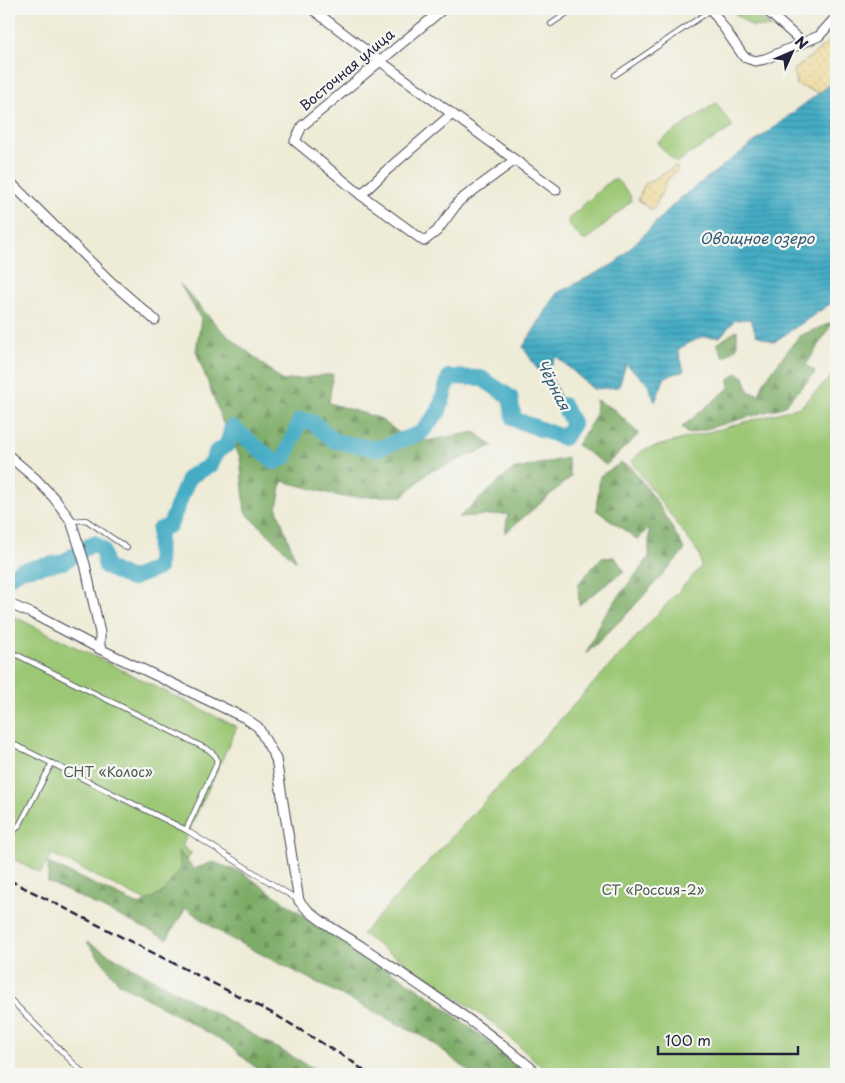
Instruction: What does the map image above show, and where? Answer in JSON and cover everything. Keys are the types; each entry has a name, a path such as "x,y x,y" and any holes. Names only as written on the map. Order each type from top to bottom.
{"street":[{"path":"312,9 556,190"},
{"name":"Восточная улица","path":"443,9 302,126 295,141 361,195 424,241 437,231 459,201 514,160"},
{"path":"712,9 744,57 755,61 765,59 819,36 836,17"},
{"path":"765,9 802,42"},
{"path":"361,195 452,114"},
{"path":"9,181 110,281 155,320"},
{"path":"9,456 36,479 54,498 71,521 85,564 100,633 100,649"},
{"path":"9,604 245,718 258,727 276,759 299,901 308,912 364,948 508,1048 538,1074"}],"lane":[{"path":"551,24 573,9"},
{"path":"615,75 712,9"},
{"path":"71,521 86,520 127,548"},
{"path":"9,651 215,754 217,759 216,765 186,830"},
{"path":"9,742 186,830 299,901"},
{"path":"9,831 15,830 20,824 52,763"},
{"path":"9,998 84,1074"}],"green space":[{"path":"729,9 748,9 773,28 751,26"},
{"path":"716,103 733,127 676,163 657,143"},
{"path":"611,180 617,180 630,195 631,201 587,240 582,239 568,224 569,218"},
{"path":"180,284 219,328 283,381 333,374 329,403 379,418 413,443 475,432 493,446 429,472 403,496 343,497 282,481 277,509 296,561 245,512 240,457 223,423 196,351 201,319"},
{"path":"833,322 806,365 816,372 783,407 688,434 682,427 729,388 729,379 737,373 744,377 749,392 759,394 765,380 799,336"},
{"path":"737,330 737,347 724,358 717,344"},
{"name":"СТ «Россия-2»","path":"836,372 836,1074 550,1074 496,1025 362,934 701,567 700,555 631,461 643,450 800,407"},
{"path":"596,400 615,410 639,434 606,465 577,445 595,417"},
{"path":"567,458 571,477 505,533 508,514 459,517 512,470"},
{"path":"621,463 631,467 655,499 685,550 626,615 586,654 602,618 649,557 649,527 638,540 596,510 600,476"},
{"path":"615,557 624,571 579,605 578,584 601,558"},
{"name":"СНТ «Колос»","path":"9,614 237,727 182,846 191,853 162,909 52,854 41,873 9,857"},
{"path":"178,851 194,869 213,862 243,873 323,929 422,991 530,1074 472,1074 429,1040 224,935 186,908 167,939 48,882 48,863 139,905 162,893 181,868"},
{"path":"87,942 323,1074 263,1074 225,1042 119,983"}],"sand":[{"path":"836,36 836,80 819,93 797,85 793,71"},
{"path":"676,166 678,170 668,179 654,209 650,209 638,200 644,185"}],"water":[{"name":"Овощное озеро","path":"836,80 836,300 774,342 756,335 751,319 735,320 720,337 701,337 678,349 684,371 665,377 655,402 648,384 626,364 619,387 593,389 556,356 548,371 573,424 523,347 557,293 614,264 678,200"}],"waterway":[{"name":"Чёрная","path":"9,577 21,570 63,562 94,543 102,549 106,567 131,579 158,568 159,530 170,525 189,477 211,465 217,451 227,445 232,427 275,462 285,457 300,420 312,422 335,441 376,449 421,433 439,411 449,377 481,378 510,397 514,419 564,438 573,424 563,405"}],"railway":[{"path":"9,880 274,1014 350,1060 368,1074"}]}
